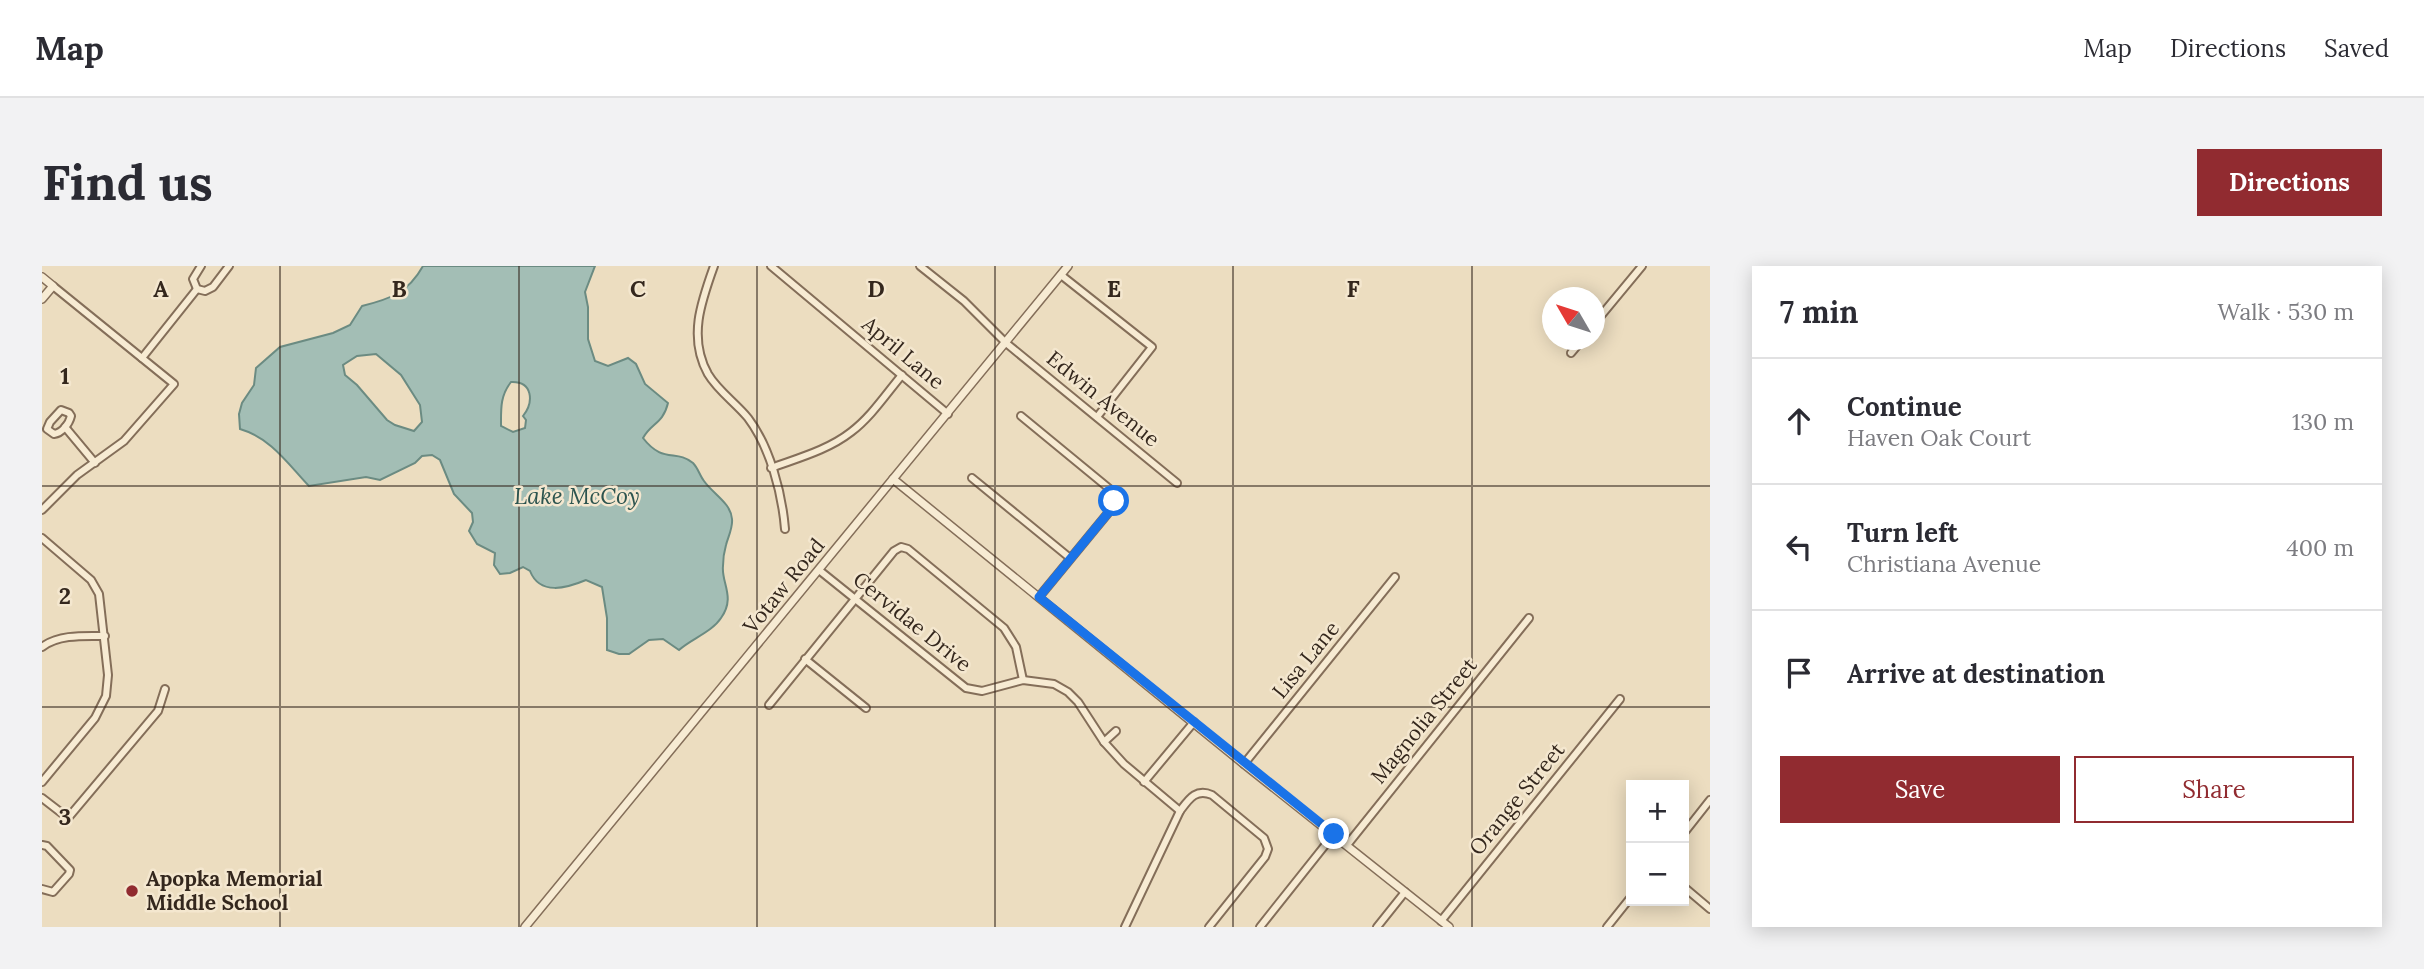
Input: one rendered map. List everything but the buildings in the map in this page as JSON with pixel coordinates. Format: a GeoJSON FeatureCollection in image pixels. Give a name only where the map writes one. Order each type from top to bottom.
{"type":"FeatureCollection","features":[{"type":"Feature","properties":{"kind":"street"},"geometry":{"type":"LineString","coordinates":[[197,289],[193,279],[201,266]]}},
{"type":"Feature","properties":{"kind":"street"},"geometry":{"type":"LineString","coordinates":[[197,289],[205,291],[213,287],[229,266]]}},
{"type":"Feature","properties":{"kind":"street"},"geometry":{"type":"LineString","coordinates":[[714,266],[696,319],[697,341],[709,375],[749,419],[771,468],[784,513],[785,529]]}},
{"type":"Feature","properties":{"kind":"street","name":"April Lane"},"geometry":{"type":"LineString","coordinates":[[771,266],[948,414]]}},
{"type":"Feature","properties":{"kind":"street","name":"Edwin Avenue"},"geometry":{"type":"LineString","coordinates":[[920,266],[964,301],[1006,343],[1177,483]]}},
{"type":"Feature","properties":{"kind":"street","name":"Votaw Road"},"geometry":{"type":"LineString","coordinates":[[525,927],[1069,266]]}},
{"type":"Feature","properties":{"kind":"street"},"geometry":{"type":"LineString","coordinates":[[1605,311],[1642,266]]}},
{"type":"Feature","properties":{"kind":"street"},"geometry":{"type":"LineString","coordinates":[[1061,275],[1152,347],[1097,417]]}},
{"type":"Feature","properties":{"kind":"street"},"geometry":{"type":"LineString","coordinates":[[42,278],[174,384],[124,441],[78,475],[42,510]]}},
{"type":"Feature","properties":{"kind":"street"},"geometry":{"type":"LineString","coordinates":[[42,299],[52,286]]}},
{"type":"Feature","properties":{"kind":"street"},"geometry":{"type":"LineString","coordinates":[[142,358],[197,289]]}},
{"type":"Feature","properties":{"kind":"street"},"geometry":{"type":"LineString","coordinates":[[771,468],[833,444],[851,433],[866,419],[902,374]]}},
{"type":"Feature","properties":{"kind":"street"},"geometry":{"type":"LineString","coordinates":[[1021,416],[1114,495],[1113,507],[1039,597]]}},
{"type":"Feature","properties":{"kind":"street"},"geometry":{"type":"LineString","coordinates":[[65,427],[95,463]]}},
{"type":"Feature","properties":{"kind":"street"},"geometry":{"type":"LineString","coordinates":[[972,478],[1070,558]]}},
{"type":"Feature","properties":{"kind":"street"},"geometry":{"type":"LineString","coordinates":[[893,479],[1448,927]]}},
{"type":"Feature","properties":{"kind":"street"},"geometry":{"type":"LineString","coordinates":[[42,538],[91,580],[99,594],[108,675],[106,696],[95,718],[42,782]]}},
{"type":"Feature","properties":{"kind":"street"},"geometry":{"type":"LineString","coordinates":[[769,705],[894,551],[901,547],[908,549],[1004,628],[1016,646],[1023,680]]}},
{"type":"Feature","properties":{"kind":"street","name":"Cervidae Drive"},"geometry":{"type":"LineString","coordinates":[[819,570],[966,688],[982,691],[1023,680],[1054,684],[1068,692],[1078,702],[1104,742],[1144,782],[1180,811]]}},
{"type":"Feature","properties":{"kind":"street","name":"Lisa Lane"},"geometry":{"type":"LineString","coordinates":[[1244,764],[1395,577]]}},
{"type":"Feature","properties":{"kind":"street","name":"Magnolia Street"},"geometry":{"type":"LineString","coordinates":[[1347,845],[1529,618]]}},
{"type":"Feature","properties":{"kind":"street"},"geometry":{"type":"LineString","coordinates":[[42,647],[59,639],[105,636]]}},
{"type":"Feature","properties":{"kind":"street"},"geometry":{"type":"LineString","coordinates":[[806,659],[866,708]]}},
{"type":"Feature","properties":{"kind":"street"},"geometry":{"type":"LineString","coordinates":[[42,798],[68,818],[158,711],[165,690]]}},
{"type":"Feature","properties":{"kind":"street","name":"Orange Street"},"geometry":{"type":"LineString","coordinates":[[1441,921],[1620,699]]}},
{"type":"Feature","properties":{"kind":"street"},"geometry":{"type":"LineString","coordinates":[[1144,782],[1194,722]]}},
{"type":"Feature","properties":{"kind":"street"},"geometry":{"type":"LineString","coordinates":[[1104,742],[1116,731]]}},
{"type":"Feature","properties":{"kind":"street"},"geometry":{"type":"LineString","coordinates":[[1125,927],[1180,811],[1190,797],[1198,792],[1212,795],[1264,838],[1268,849],[1265,857],[1209,927]]}},
{"type":"Feature","properties":{"kind":"street"},"geometry":{"type":"LineString","coordinates":[[1689,827],[1710,800]]}},
{"type":"Feature","properties":{"kind":"street"},"geometry":{"type":"LineString","coordinates":[[1260,927],[1334,834]]}},
{"type":"Feature","properties":{"kind":"street"},"geometry":{"type":"LineString","coordinates":[[42,845],[47,846],[70,870],[53,892],[42,889]]}},
{"type":"Feature","properties":{"kind":"street"},"geometry":{"type":"LineString","coordinates":[[1689,891],[1710,909]]}},
{"type":"Feature","properties":{"kind":"street"},"geometry":{"type":"LineString","coordinates":[[1377,927],[1405,892]]}},
{"type":"Feature","properties":{"kind":"street"},"geometry":{"type":"LineString","coordinates":[[1607,927],[1626,903]]}},
{"type":"Feature","properties":{"kind":"water","name":"Lake McCoy"},"geometry":{"type":"Polygon","coordinates":[[[423,266],[595,266],[585,292],[588,339],[595,361],[608,366],[628,358],[636,364],[645,384],[668,403],[663,415],[643,438],[663,454],[681,457],[693,463],[704,481],[731,513],[732,526],[723,563],[727,603],[721,618],[712,627],[679,650],[663,639],[649,640],[629,654],[607,650],[607,618],[602,587],[586,580],[563,587],[547,587],[534,579],[530,571],[523,567],[500,574],[494,565],[495,553],[477,544],[469,531],[473,522],[472,513],[454,494],[440,460],[432,455],[422,456],[415,463],[380,480],[366,477],[309,486],[270,445],[240,429],[239,414],[242,403],[254,385],[256,368],[280,347],[333,333],[350,325],[362,306],[397,294],[423,266]],[[376,354],[357,356],[343,365],[345,375],[387,420],[414,431],[422,422],[420,405],[401,375],[376,354]],[[511,382],[503,398],[501,426],[513,432],[525,428],[526,420],[523,416],[530,399],[524,385],[511,382]]]}},
{"type":"Feature","properties":{"kind":"place","name":"Apopka Memorial Middle School"},"geometry":{"type":"Point","coordinates":[132,891]}},
{"type":"Feature","properties":{"kind":"route"},"geometry":{"type":"LineString","coordinates":[[1114,501],[1113,507],[1039,597],[1334,834]]}}]}
